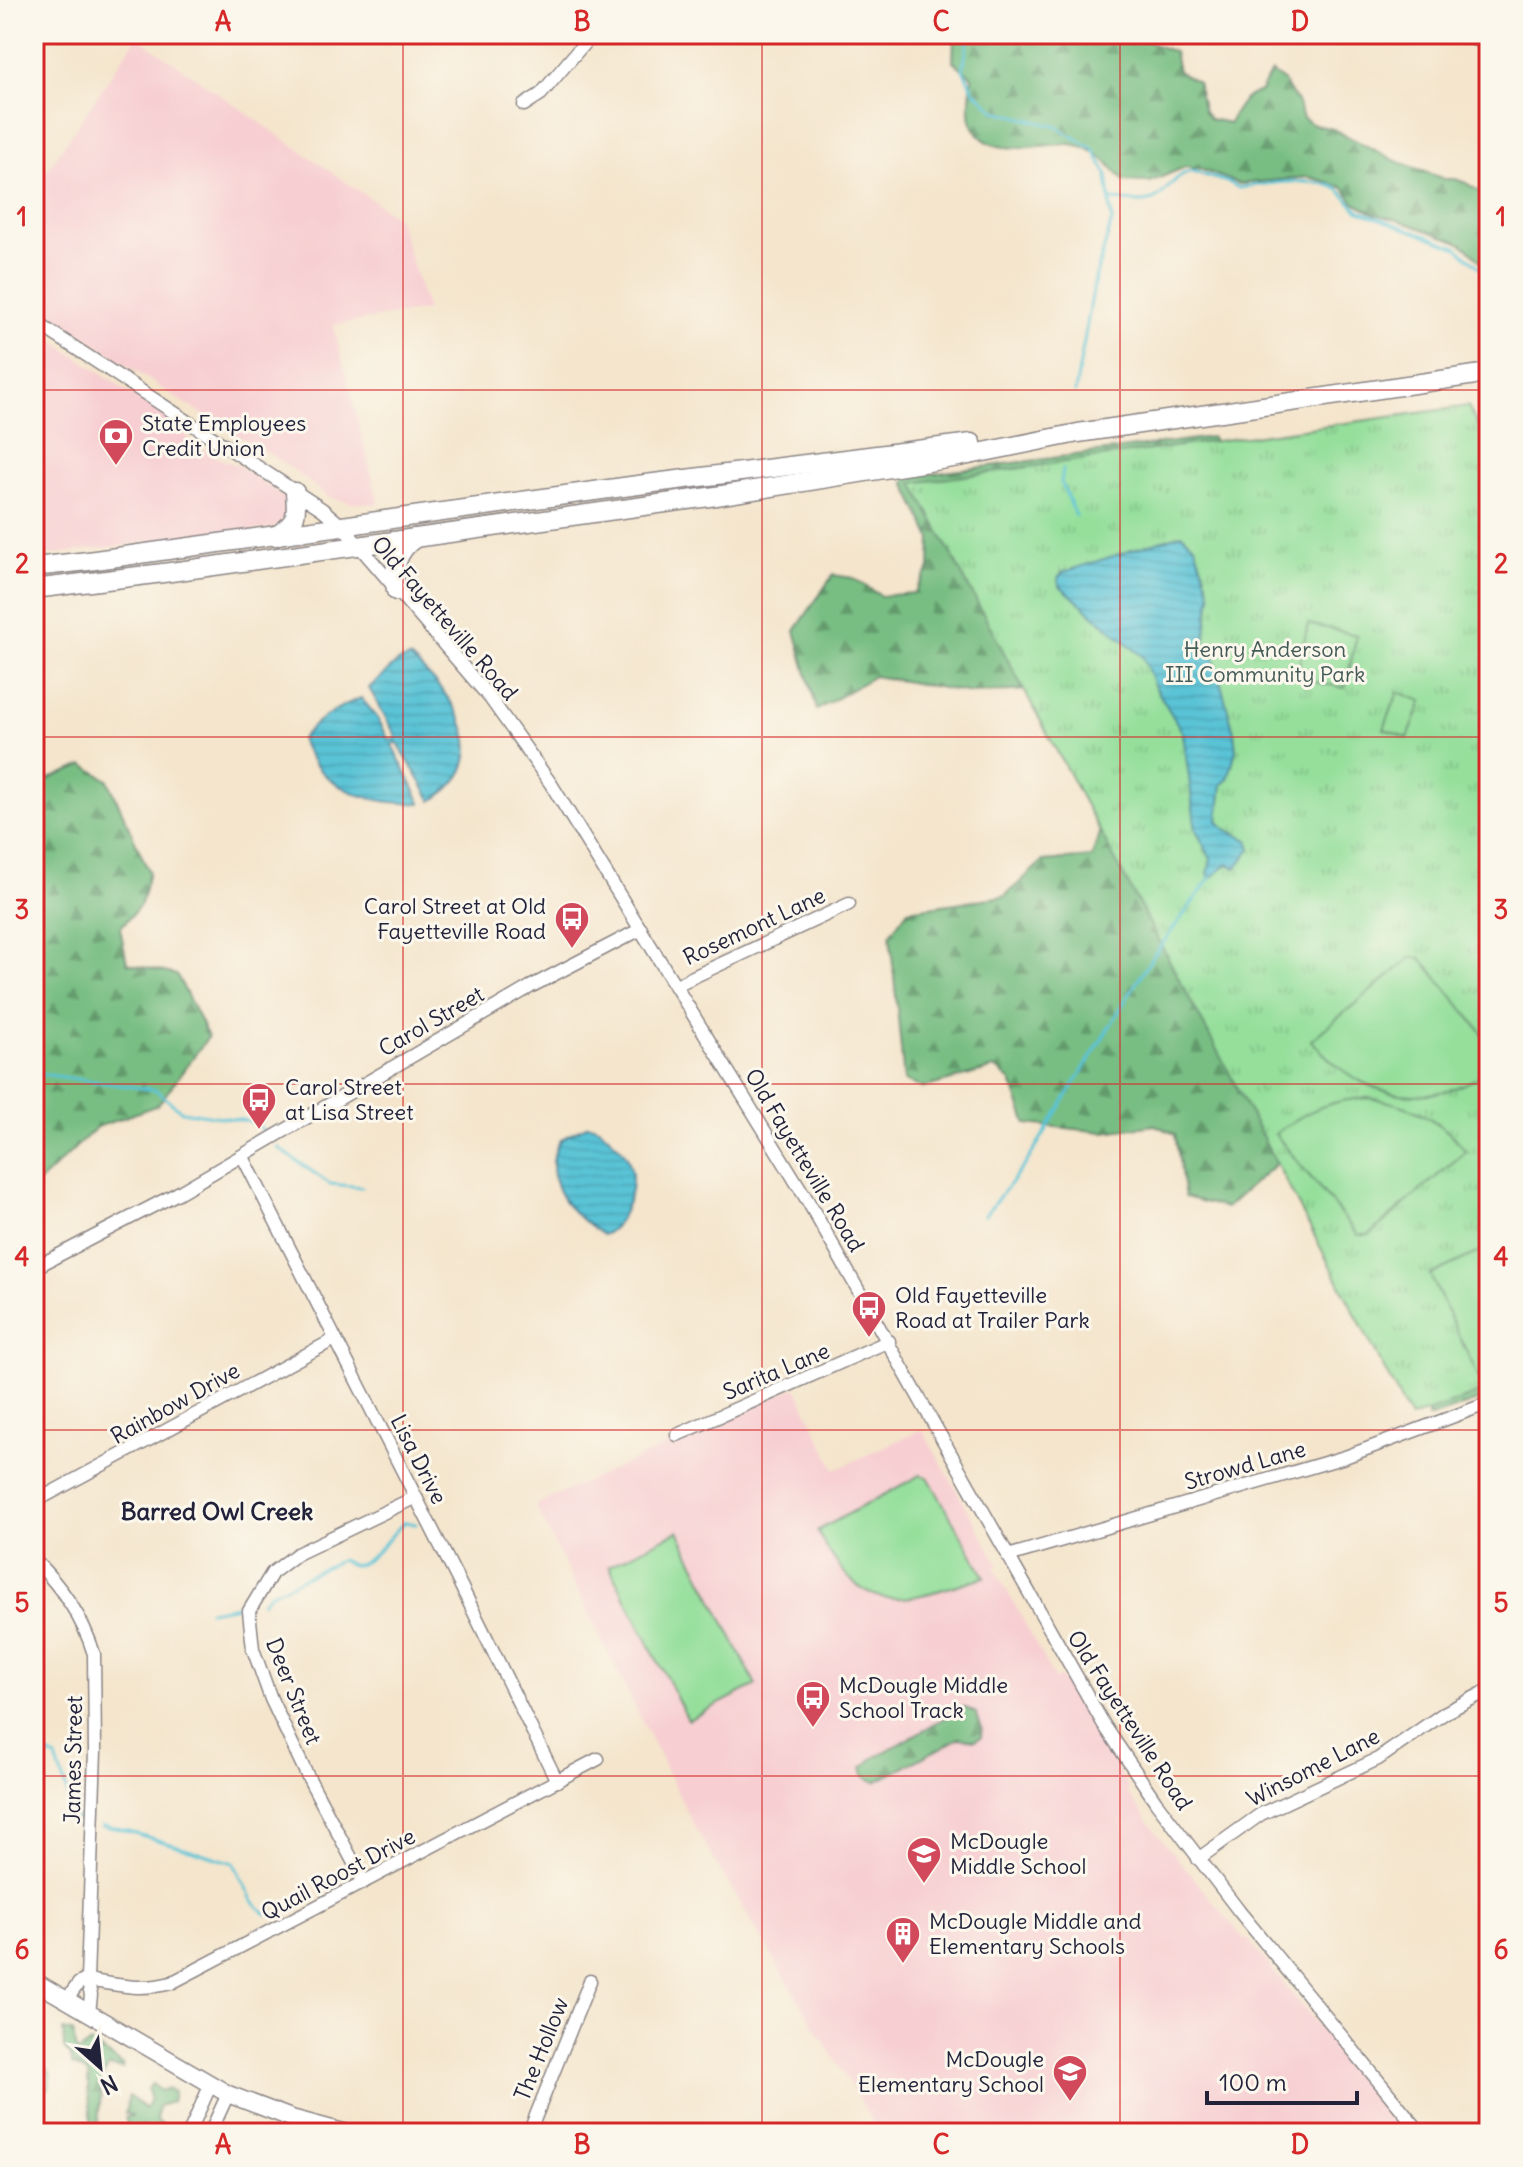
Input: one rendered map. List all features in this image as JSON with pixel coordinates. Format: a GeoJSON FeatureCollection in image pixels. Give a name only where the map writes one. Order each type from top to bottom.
{"type":"FeatureCollection","features":[{"type":"Feature","properties":{"kind":"highway"},"geometry":{"type":"LineString","coordinates":[[34,589],[716,496],[959,457],[1078,433],[1489,373]]}},
{"type":"Feature","properties":{"kind":"highway"},"geometry":{"type":"LineString","coordinates":[[34,567],[1023,436],[1078,433]]}},
{"type":"Feature","properties":{"kind":"highway"},"geometry":{"type":"LineString","coordinates":[[276,536],[291,525],[297,515],[295,492]]}},
{"type":"Feature","properties":{"kind":"highway"},"geometry":{"type":"LineString","coordinates":[[396,591],[394,571],[397,557],[416,537]]}},
{"type":"Feature","properties":{"kind":"main road"},"geometry":{"type":"LineString","coordinates":[[34,1981],[210,2086],[291,2118],[347,2133]]}},
{"type":"Feature","properties":{"kind":"street"},"geometry":{"type":"LineString","coordinates":[[524,105],[541,94],[592,34]]}},
{"type":"Feature","properties":{"kind":"street"},"geometry":{"type":"LineString","coordinates":[[1453,34],[1489,43]]}},
{"type":"Feature","properties":{"kind":"street","name":"Old Fayetteville Road"},"geometry":{"type":"LineString","coordinates":[[34,321],[342,526],[503,715],[551,784],[809,1203],[1104,1725],[1198,1859],[1421,2133]]}},
{"type":"Feature","properties":{"kind":"street","name":"Rosemont Lane"},"geometry":{"type":"LineString","coordinates":[[676,985],[849,904]]}},
{"type":"Feature","properties":{"kind":"street","name":"Carol Street"},"geometry":{"type":"LineString","coordinates":[[34,1268],[243,1157],[530,987],[641,929]]}},
{"type":"Feature","properties":{"kind":"street","name":"Lisa Drive"},"geometry":{"type":"LineString","coordinates":[[243,1157],[557,1781]]}},
{"type":"Feature","properties":{"kind":"street","name":"Rainbow Drive"},"geometry":{"type":"LineString","coordinates":[[34,1502],[335,1339]]}},
{"type":"Feature","properties":{"kind":"street","name":"Sarita Lane"},"geometry":{"type":"LineString","coordinates":[[677,1435],[889,1341]]}},
{"type":"Feature","properties":{"kind":"street","name":"Strowd Lane"},"geometry":{"type":"LineString","coordinates":[[1008,1556],[1345,1457],[1489,1403]]}},
{"type":"Feature","properties":{"kind":"street","name":"Deer Street"},"geometry":{"type":"LineString","coordinates":[[364,1882],[271,1699],[253,1649],[249,1611],[272,1573],[297,1554],[416,1497]]}},
{"type":"Feature","properties":{"kind":"street","name":"James Street"},"geometry":{"type":"LineString","coordinates":[[34,1560],[70,1603],[94,1654],[95,1751],[87,1980],[91,1995],[89,2013]]}},
{"type":"Feature","properties":{"kind":"street","name":"Winsome Lane"},"geometry":{"type":"LineString","coordinates":[[1198,1859],[1261,1814],[1378,1759],[1446,1712],[1489,1690]]}},
{"type":"Feature","properties":{"kind":"street","name":"Quail Roost Drive"},"geometry":{"type":"LineString","coordinates":[[87,1980],[129,1988],[171,1983],[598,1759]]}},
{"type":"Feature","properties":{"kind":"street"},"geometry":{"type":"LineString","coordinates":[[67,1999],[79,1983],[87,1980]]}},
{"type":"Feature","properties":{"kind":"street","name":"The Hollow"},"geometry":{"type":"LineString","coordinates":[[529,2133],[590,1981]]}},
{"type":"Feature","properties":{"kind":"street"},"geometry":{"type":"LineString","coordinates":[[189,2133],[210,2086]]}},
{"type":"Feature","properties":{"kind":"street"},"geometry":{"type":"LineString","coordinates":[[210,2133],[228,2094]]}},
{"type":"Feature","properties":{"kind":"shaded area"},"geometry":{"type":"Polygon","coordinates":[[[137,37],[398,218],[427,310],[333,325],[379,504],[330,498],[281,461],[179,400],[34,302],[34,190],[137,37]]]}},
{"type":"Feature","properties":{"kind":"shaded area"},"geometry":{"type":"Polygon","coordinates":[[[34,328],[169,419],[211,455],[237,465],[284,497],[290,503],[291,514],[274,528],[34,557],[34,328]]]}},
{"type":"Feature","properties":{"kind":"shaded area"},"geometry":{"type":"Polygon","coordinates":[[[796,1387],[835,1470],[922,1429],[999,1565],[995,1568],[1055,1680],[1062,1677],[1129,1788],[1126,1791],[1156,1832],[1244,1939],[1247,1938],[1391,2116],[1389,2118],[1397,2128],[1386,2133],[879,2133],[695,1828],[535,1505],[796,1387]]]}},
{"type":"Feature","properties":{"kind":"green space"},"geometry":{"type":"Polygon","coordinates":[[[958,34],[1151,34],[1148,42],[1174,52],[1178,71],[1197,82],[1204,112],[1210,119],[1229,123],[1245,99],[1261,91],[1271,72],[1283,81],[1303,118],[1312,124],[1333,129],[1394,160],[1444,179],[1466,183],[1489,198],[1489,270],[1468,248],[1456,241],[1375,214],[1354,203],[1344,188],[1328,182],[1308,177],[1240,184],[1200,169],[1185,167],[1150,182],[1124,181],[1100,157],[1078,145],[1017,148],[992,144],[981,137],[971,121],[972,77],[953,61],[954,40],[958,34]]]}},
{"type":"Feature","properties":{"kind":"green space","name":"Henry Anderson III Community Park"},"geometry":{"type":"Polygon","coordinates":[[[1468,406],[1489,448],[1489,1390],[1410,1418],[913,483],[1468,406]]]}},
{"type":"Feature","properties":{"kind":"green space"},"geometry":{"type":"Polygon","coordinates":[[[1211,437],[1219,447],[1281,1159],[1226,1208],[1185,1197],[1175,1134],[1155,1125],[1104,1132],[1027,1124],[1011,1081],[995,1068],[923,1088],[904,1081],[890,934],[908,910],[1005,896],[1043,861],[1092,857],[1105,812],[1069,688],[972,693],[874,676],[817,710],[795,631],[833,575],[853,578],[881,596],[914,593],[930,568],[931,538],[905,483],[908,477],[1211,437]]]}},
{"type":"Feature","properties":{"kind":"green space"},"geometry":{"type":"Polygon","coordinates":[[[1308,624],[1357,635],[1345,688],[1296,678],[1308,624]]]}},
{"type":"Feature","properties":{"kind":"green space"},"geometry":{"type":"Polygon","coordinates":[[[1398,692],[1422,701],[1408,738],[1384,729],[1398,692]]]}},
{"type":"Feature","properties":{"kind":"green space"},"geometry":{"type":"Polygon","coordinates":[[[84,765],[108,780],[149,872],[141,904],[120,928],[127,963],[177,975],[208,1037],[158,1105],[97,1127],[34,1187],[34,785],[84,765]]]}},
{"type":"Feature","properties":{"kind":"green space"},"geometry":{"type":"Polygon","coordinates":[[[1412,957],[1421,958],[1489,1041],[1489,1071],[1440,1092],[1416,1095],[1394,1093],[1350,1075],[1311,1040],[1412,957]]]}},
{"type":"Feature","properties":{"kind":"green space"},"geometry":{"type":"Polygon","coordinates":[[[1368,1098],[1397,1104],[1422,1114],[1456,1139],[1466,1151],[1369,1235],[1358,1235],[1275,1134],[1318,1108],[1368,1098]]]}},
{"type":"Feature","properties":{"kind":"green space"},"geometry":{"type":"Polygon","coordinates":[[[1489,1247],[1489,1373],[1479,1378],[1430,1275],[1489,1247]]]}},
{"type":"Feature","properties":{"kind":"green space"},"geometry":{"type":"Polygon","coordinates":[[[1489,1382],[1489,1397],[1428,1418],[1429,1403],[1489,1382]]]}},
{"type":"Feature","properties":{"kind":"green space"},"geometry":{"type":"Polygon","coordinates":[[[920,1475],[928,1477],[985,1577],[907,1598],[888,1598],[870,1593],[853,1581],[835,1561],[817,1531],[920,1475]]]}},
{"type":"Feature","properties":{"kind":"green space"},"geometry":{"type":"Polygon","coordinates":[[[678,1531],[756,1685],[688,1720],[609,1566],[678,1531]]]}},
{"type":"Feature","properties":{"kind":"green space"},"geometry":{"type":"Polygon","coordinates":[[[964,1707],[976,1713],[982,1728],[981,1737],[975,1740],[959,1738],[876,1782],[865,1777],[862,1768],[872,1759],[964,1707]]]}},
{"type":"Feature","properties":{"kind":"green space"},"geometry":{"type":"Polygon","coordinates":[[[63,2030],[72,2032],[78,2053],[90,2043],[123,2065],[123,2069],[109,2066],[103,2075],[97,2133],[88,2133],[91,2120],[89,2076],[72,2065],[70,2055],[64,2048],[63,2030]]]}},
{"type":"Feature","properties":{"kind":"green space"},"geometry":{"type":"Polygon","coordinates":[[[34,2067],[47,2069],[51,2074],[49,2089],[34,2090],[34,2067]]]}},
{"type":"Feature","properties":{"kind":"green space"},"geometry":{"type":"Polygon","coordinates":[[[152,2084],[161,2091],[168,2089],[174,2092],[172,2102],[158,2106],[156,2121],[165,2127],[162,2133],[124,2133],[127,2124],[125,2117],[133,2116],[125,2113],[129,2096],[145,2109],[150,2099],[148,2089],[152,2084]]]}},
{"type":"Feature","properties":{"kind":"water"},"geometry":{"type":"Polygon","coordinates":[[[1182,534],[1195,546],[1211,594],[1204,647],[1212,651],[1234,732],[1236,750],[1228,779],[1222,784],[1218,821],[1225,829],[1248,840],[1251,848],[1236,868],[1228,864],[1210,879],[1211,859],[1196,830],[1183,733],[1154,685],[1143,657],[1059,585],[1058,578],[1063,572],[1182,534]]]}},
{"type":"Feature","properties":{"kind":"water"},"geometry":{"type":"Polygon","coordinates":[[[410,658],[455,709],[468,747],[464,766],[453,784],[432,801],[397,742],[392,745],[421,803],[383,801],[349,791],[321,771],[301,739],[328,714],[361,698],[377,717],[389,740],[395,739],[369,688],[398,662],[410,658]]]}},
{"type":"Feature","properties":{"kind":"water"},"geometry":{"type":"Polygon","coordinates":[[[588,1125],[600,1129],[618,1145],[628,1158],[631,1171],[630,1193],[623,1214],[603,1235],[584,1222],[562,1198],[554,1178],[553,1159],[558,1144],[566,1136],[588,1125]]]}},
{"type":"Feature","properties":{"kind":"waterway"},"geometry":{"type":"LineString","coordinates":[[969,34],[963,70],[974,91],[996,111],[1058,127],[1093,149],[1107,174],[1112,221],[1095,279],[1075,392]]}},
{"type":"Feature","properties":{"kind":"waterway"},"geometry":{"type":"LineString","coordinates":[[1110,200],[1150,201],[1160,196],[1179,177],[1192,171],[1239,188],[1290,182],[1330,185],[1362,212],[1458,248],[1489,276]]}},
{"type":"Feature","properties":{"kind":"waterway"},"geometry":{"type":"LineString","coordinates":[[1063,469],[1061,482],[1076,516]]}},
{"type":"Feature","properties":{"kind":"waterway"},"geometry":{"type":"LineString","coordinates":[[984,1216],[1025,1165],[1149,962],[1211,877]]}},
{"type":"Feature","properties":{"kind":"waterway"},"geometry":{"type":"LineString","coordinates":[[34,1073],[156,1090],[181,1111],[254,1122],[266,1133]]}},
{"type":"Feature","properties":{"kind":"waterway"},"geometry":{"type":"LineString","coordinates":[[277,1147],[330,1184],[362,1187]]}},
{"type":"Feature","properties":{"kind":"waterway"},"geometry":{"type":"LineString","coordinates":[[262,1602],[269,1594],[341,1560],[352,1565],[360,1564],[405,1522],[416,1524]]}},
{"type":"Feature","properties":{"kind":"waterway"},"geometry":{"type":"LineString","coordinates":[[209,1611],[243,1605]]}},
{"type":"Feature","properties":{"kind":"waterway"},"geometry":{"type":"LineString","coordinates":[[34,1747],[56,1758],[75,1817],[81,1823]]}},
{"type":"Feature","properties":{"kind":"waterway"},"geometry":{"type":"LineString","coordinates":[[102,1826],[234,1863],[252,1900],[266,1914]]}},
{"type":"Feature","properties":{"kind":"place","name":"State Employees Credit Union"},"geometry":{"type":"Point","coordinates":[116,467]}},
{"type":"Feature","properties":{"kind":"place","name":"Carol Street at Old Fayetteville Road"},"geometry":{"type":"Point","coordinates":[572,950]}},
{"type":"Feature","properties":{"kind":"place","name":"Carol Street at Lisa Street"},"geometry":{"type":"Point","coordinates":[259,1131]}},
{"type":"Feature","properties":{"kind":"place","name":"Old Fayetteville Road at Trailer Park"},"geometry":{"type":"Point","coordinates":[869,1339]}},
{"type":"Feature","properties":{"kind":"place","name":"McDougle Middle School Track"},"geometry":{"type":"Point","coordinates":[813,1729]}},
{"type":"Feature","properties":{"kind":"place","name":"McDougle Middle School"},"geometry":{"type":"Point","coordinates":[924,1885]}},
{"type":"Feature","properties":{"kind":"place","name":"McDougle Middle and Elementary Schools"},"geometry":{"type":"Point","coordinates":[903,1965]}},
{"type":"Feature","properties":{"kind":"place","name":"McDougle Elementary School"},"geometry":{"type":"Point","coordinates":[1070,2103]}},
{"type":"Feature","properties":{"kind":"district","name":"Barred Owl Creek"},"geometry":{"type":"Point","coordinates":[217,1512]}}]}
